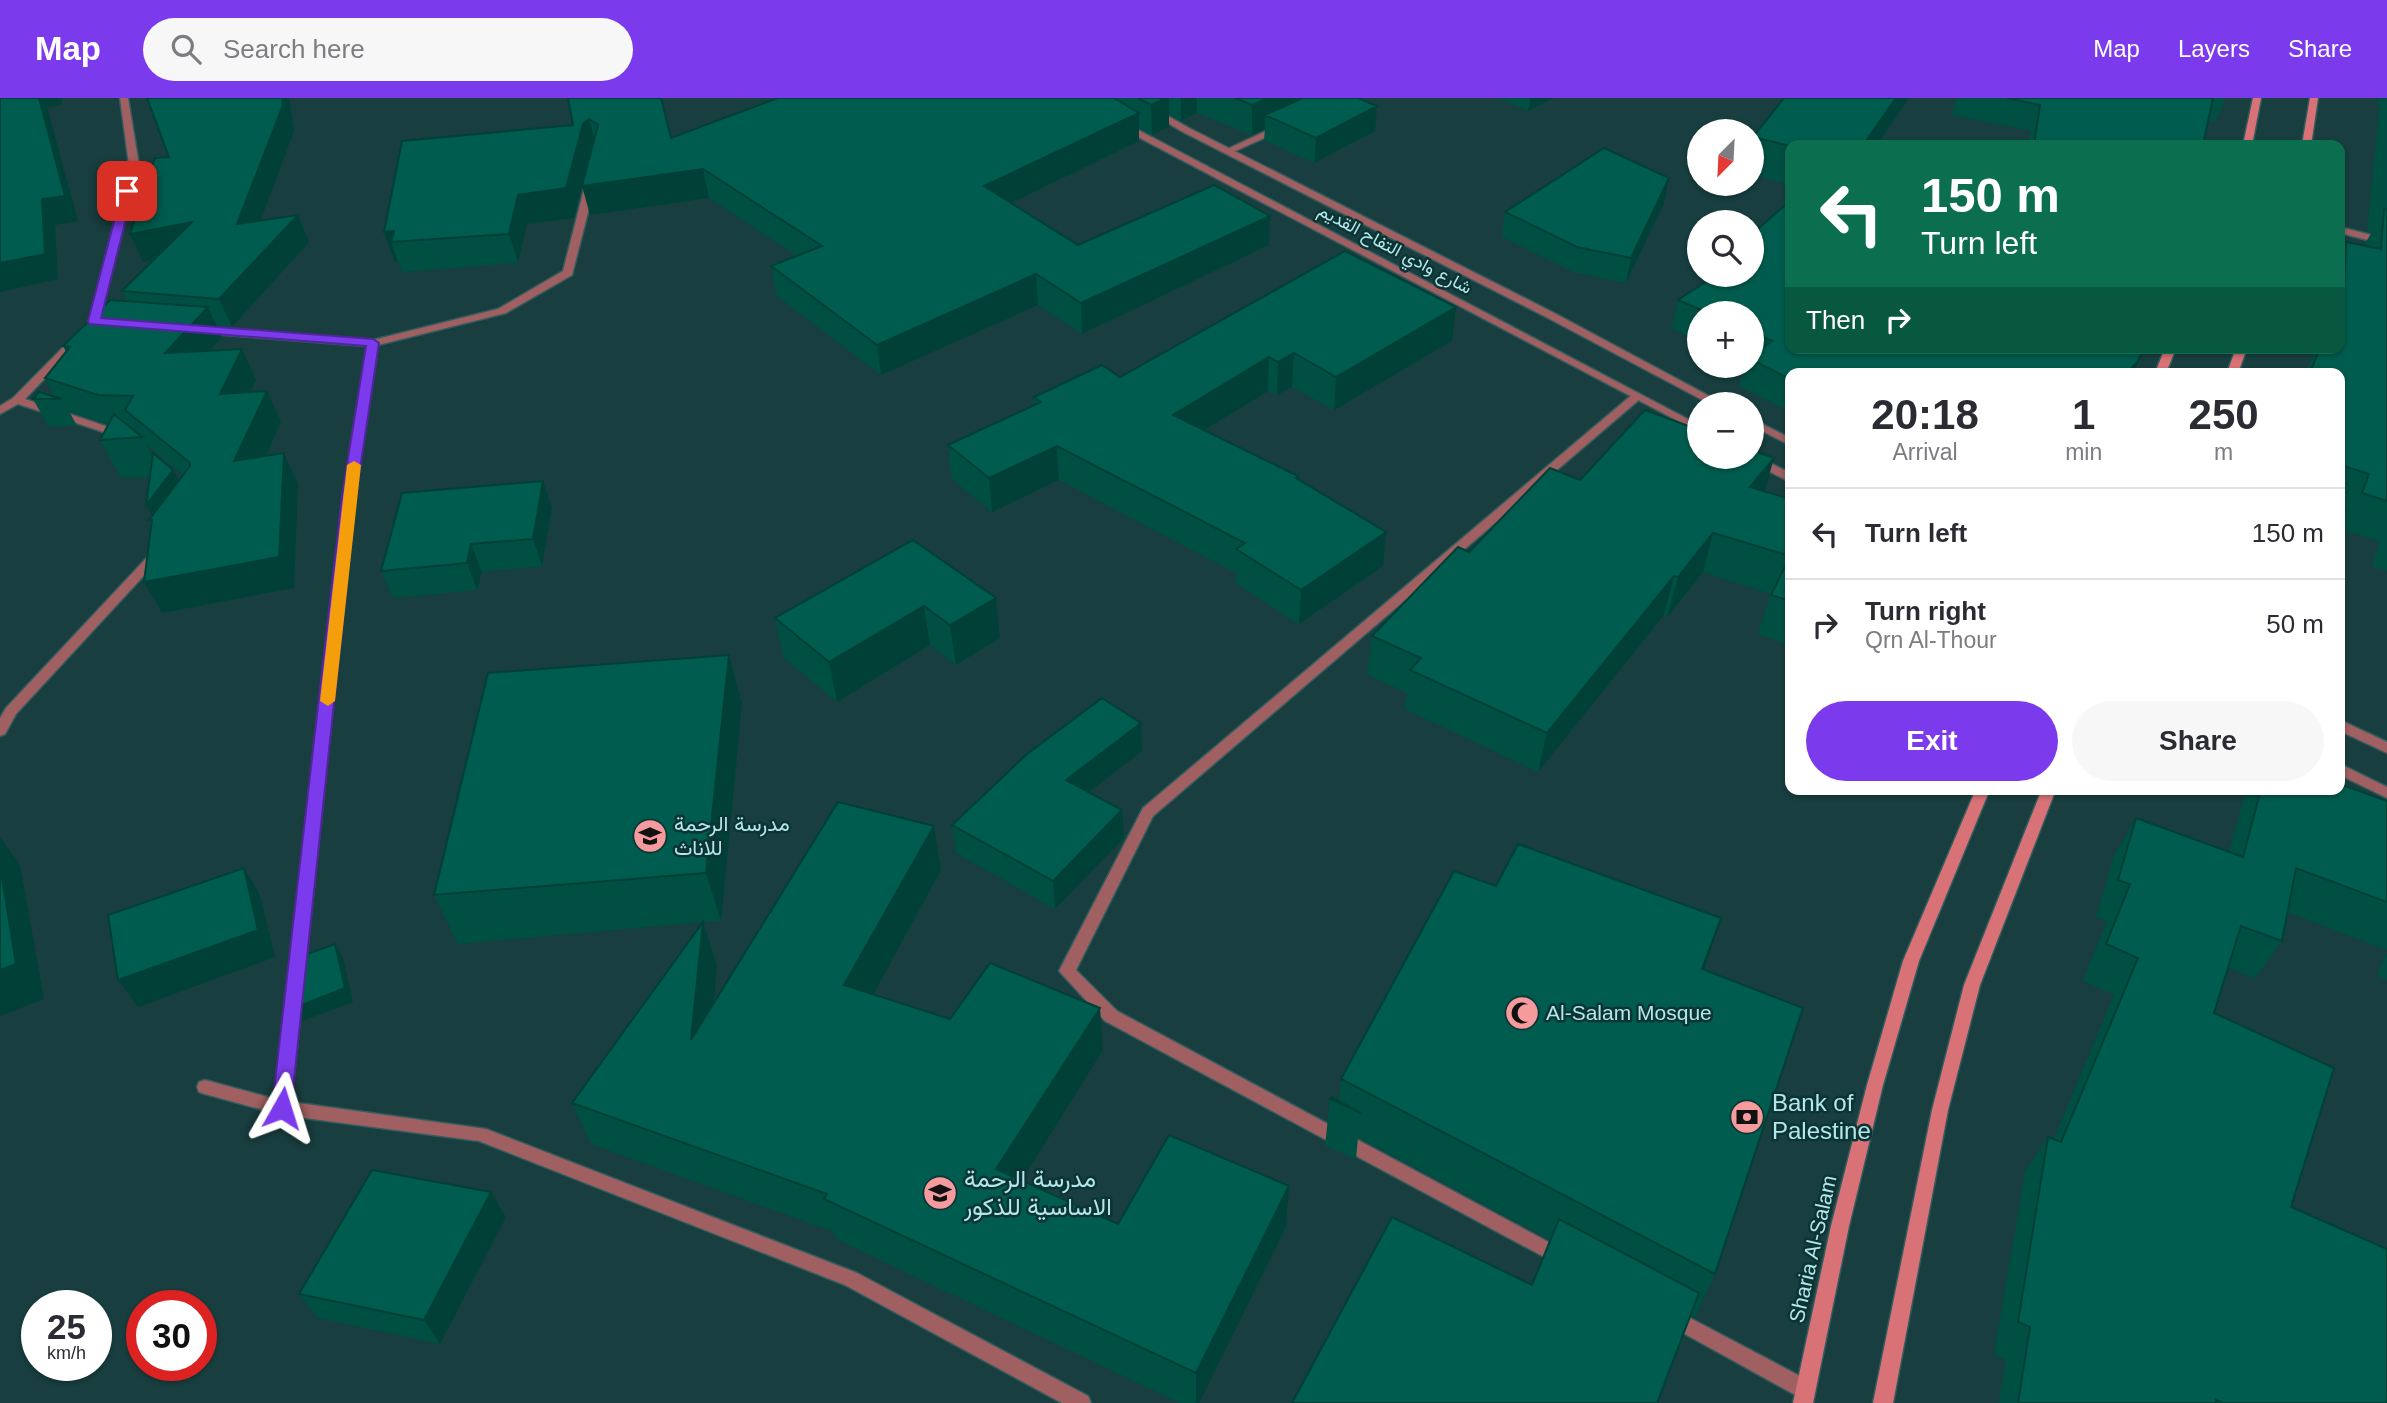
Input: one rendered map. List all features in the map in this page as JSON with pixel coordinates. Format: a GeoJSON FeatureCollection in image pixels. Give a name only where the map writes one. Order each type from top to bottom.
{"type":"FeatureCollection","features":[{"type":"Feature","properties":{"kind":"main road"},"geometry":{"type":"LineString","coordinates":[[2248,140],[2257,98]]}},
{"type":"Feature","properties":{"kind":"main road"},"geometry":{"type":"LineString","coordinates":[[2307,140],[2314,98]]}},
{"type":"Feature","properties":{"kind":"main road","name":"Sharia Al-Salam"},"geometry":{"type":"LineString","coordinates":[[1805,1396],[1843,1214],[1907,973],[1981,795]]}},
{"type":"Feature","properties":{"kind":"main road"},"geometry":{"type":"LineString","coordinates":[[1883,1403],[1940,1110],[1972,985],[2047,795]]}},
{"type":"Feature","properties":{"kind":"street"},"geometry":{"type":"LineString","coordinates":[[0,411],[17,400],[94,321],[134,165],[124,98]]}},
{"type":"Feature","properties":{"kind":"street","name":"شارع وادي التفاح القديم"},"geometry":{"type":"LineString","coordinates":[[1129,98],[1695,392]]}},
{"type":"Feature","properties":{"kind":"street","name":"شارع وادي التفاح القديم"},"geometry":{"type":"LineString","coordinates":[[1110,118],[1166,150],[1687,423]]}},
{"type":"Feature","properties":{"kind":"street"},"geometry":{"type":"LineString","coordinates":[[1228,151],[1286,125]]}},
{"type":"Feature","properties":{"kind":"street"},"geometry":{"type":"LineString","coordinates":[[191,329],[373,343],[502,311],[568,273],[591,179]]}},
{"type":"Feature","properties":{"kind":"street"},"geometry":{"type":"LineString","coordinates":[[2345,231],[2387,242]]}},
{"type":"Feature","properties":{"kind":"street"},"geometry":{"type":"LineString","coordinates":[[94,321],[108,323]]}},
{"type":"Feature","properties":{"kind":"street"},"geometry":{"type":"LineString","coordinates":[[282,1108],[349,496],[373,343]]}},
{"type":"Feature","properties":{"kind":"street"},"geometry":{"type":"LineString","coordinates":[[1574,1265],[1111,1016],[1067,971],[1149,812],[1637,396]]}},
{"type":"Feature","properties":{"kind":"street"},"geometry":{"type":"LineString","coordinates":[[17,400],[125,436],[135,444]]}},
{"type":"Feature","properties":{"kind":"street"},"geometry":{"type":"LineString","coordinates":[[1764,429],[1785,440]]}},
{"type":"Feature","properties":{"kind":"street"},"geometry":{"type":"LineString","coordinates":[[1764,464],[1785,475]]}},
{"type":"Feature","properties":{"kind":"street"},"geometry":{"type":"LineString","coordinates":[[0,731],[10,711],[170,539]]}},
{"type":"Feature","properties":{"kind":"street"},"geometry":{"type":"LineString","coordinates":[[2345,727],[2387,748]]}},
{"type":"Feature","properties":{"kind":"street"},"geometry":{"type":"LineString","coordinates":[[2345,772],[2387,793]]}},
{"type":"Feature","properties":{"kind":"street"},"geometry":{"type":"LineString","coordinates":[[205,1087],[282,1108],[480,1134],[851,1279],[1081,1403]]}},
{"type":"Feature","properties":{"kind":"street"},"geometry":{"type":"LineString","coordinates":[[1660,1311],[1805,1396]]}},
{"type":"Feature","properties":{"kind":"building"},"geometry":{"type":"Polygon","coordinates":[[[0,98],[39,98],[65,196],[42,199],[45,254],[0,263],[0,98]]]}},
{"type":"Feature","properties":{"kind":"building"},"geometry":{"type":"Polygon","coordinates":[[[147,98],[282,98],[283,105],[237,224],[298,215],[219,299],[122,291],[192,222],[130,234],[155,158],[169,157],[147,98]]]}},
{"type":"Feature","properties":{"kind":"building"},"geometry":{"type":"Polygon","coordinates":[[[568,98],[661,98],[671,138],[778,98],[1114,98],[1139,113],[984,186],[1078,245],[1214,185],[1270,216],[1081,303],[1036,274],[877,345],[771,266],[822,246],[703,169],[582,186],[598,125],[589,119],[583,124],[566,188],[518,195],[509,234],[391,242],[394,231],[384,232],[402,141],[573,125],[568,98]]]}},
{"type":"Feature","properties":{"kind":"building"},"geometry":{"type":"Polygon","coordinates":[[[1138,98],[1166,98],[1151,105],[1138,98]]]}},
{"type":"Feature","properties":{"kind":"building"},"geometry":{"type":"Polygon","coordinates":[[[1235,98],[1268,98],[1252,105],[1235,98]]]}},
{"type":"Feature","properties":{"kind":"building"},"geometry":{"type":"Polygon","coordinates":[[[1303,98],[1358,98],[1377,106],[1316,138],[1265,115],[1303,98]]]}},
{"type":"Feature","properties":{"kind":"building"},"geometry":{"type":"Polygon","coordinates":[[[1784,98],[1896,98],[1867,140],[1785,140],[1785,145],[1764,140],[1764,123],[1784,98]]]}},
{"type":"Feature","properties":{"kind":"building"},"geometry":{"type":"Polygon","coordinates":[[[2007,98],[2213,98],[2204,140],[2035,140],[2040,105],[2007,98]]]}},
{"type":"Feature","properties":{"kind":"building"},"geometry":{"type":"Polygon","coordinates":[[[1604,148],[1669,178],[1631,258],[1577,247],[1505,212],[1604,148]]]}},
{"type":"Feature","properties":{"kind":"building"},"geometry":{"type":"Polygon","coordinates":[[[1785,205],[1785,354],[2141,354],[2132,368],[1785,368],[1785,376],[1764,366],[1764,347],[1772,341],[1764,337],[1764,301],[1687,301],[1687,304],[1678,300],[1698,287],[1764,287],[1764,224],[1785,205]]]}},
{"type":"Feature","properties":{"kind":"building"},"geometry":{"type":"Polygon","coordinates":[[[2384,209],[2387,209],[2387,501],[2362,493],[2369,474],[2345,467],[2345,368],[2312,368],[2318,354],[2345,354],[2346,242],[2381,249],[2384,209]]]}},
{"type":"Feature","properties":{"kind":"building"},"geometry":{"type":"Polygon","coordinates":[[[1345,251],[1456,307],[1336,377],[1294,353],[1278,362],[1269,357],[1173,415],[1298,476],[1296,478],[1386,532],[1301,590],[1236,549],[1245,543],[1057,446],[989,478],[948,445],[1041,402],[1034,397],[1102,365],[1120,377],[1345,251]]]}},
{"type":"Feature","properties":{"kind":"building"},"geometry":{"type":"Polygon","coordinates":[[[110,300],[208,307],[165,353],[242,349],[220,394],[267,391],[234,461],[284,453],[279,557],[144,582],[152,520],[149,520],[190,463],[125,410],[133,396],[98,395],[45,378],[70,347],[63,346],[110,300]]]}},
{"type":"Feature","properties":{"kind":"building"},"geometry":{"type":"Polygon","coordinates":[[[39,392],[62,399],[33,399],[39,392]]]}},
{"type":"Feature","properties":{"kind":"building"},"geometry":{"type":"Polygon","coordinates":[[[1645,410],[1687,426],[1687,469],[1764,469],[1764,454],[1774,458],[1750,487],[1785,498],[1785,555],[1713,533],[1678,577],[1674,576],[1547,733],[1410,670],[1421,658],[1372,636],[1458,547],[1469,552],[1550,468],[1580,480],[1645,410]]]}},
{"type":"Feature","properties":{"kind":"building"},"geometry":{"type":"Polygon","coordinates":[[[114,414],[142,437],[100,440],[114,414]]]}},
{"type":"Feature","properties":{"kind":"building"},"geometry":{"type":"Polygon","coordinates":[[[153,453],[173,470],[146,505],[153,453]]]}},
{"type":"Feature","properties":{"kind":"building"},"geometry":{"type":"Polygon","coordinates":[[[543,481],[533,539],[471,544],[467,563],[381,571],[402,493],[543,481]]]}},
{"type":"Feature","properties":{"kind":"building"},"geometry":{"type":"Polygon","coordinates":[[[913,540],[996,598],[950,625],[924,606],[829,662],[775,618],[913,540]]]}},
{"type":"Feature","properties":{"kind":"building"},"geometry":{"type":"Polygon","coordinates":[[[1785,566],[1785,599],[1771,595],[1785,566]]]}},
{"type":"Feature","properties":{"kind":"building"},"geometry":{"type":"Polygon","coordinates":[[[729,655],[706,873],[434,895],[488,673],[729,655]]]}},
{"type":"Feature","properties":{"kind":"building"},"geometry":{"type":"Polygon","coordinates":[[[1102,698],[1141,723],[1066,780],[1122,810],[1053,881],[952,825],[1027,754],[1102,698]]]}},
{"type":"Feature","properties":{"kind":"building"},"geometry":{"type":"Polygon","coordinates":[[[2345,786],[2387,801],[2387,902],[2296,868],[2282,941],[2241,926],[2214,1013],[2334,1068],[2291,1207],[2387,1249],[2387,1403],[2223,1403],[2216,1400],[2216,1403],[2018,1403],[2030,1327],[2018,1322],[2048,1137],[2061,1142],[2138,958],[2106,944],[2130,884],[2118,880],[2136,818],[2243,857],[2259,795],[2345,795],[2345,786]]]}},
{"type":"Feature","properties":{"kind":"building"},"geometry":{"type":"Polygon","coordinates":[[[838,802],[934,826],[844,985],[950,1019],[990,963],[1100,1008],[996,1169],[1118,1224],[1169,1135],[1289,1186],[1196,1373],[824,1199],[827,1194],[572,1103],[703,922],[691,1040],[838,802]]]}},
{"type":"Feature","properties":{"kind":"building"},"geometry":{"type":"Polygon","coordinates":[[[1518,844],[1721,918],[1702,969],[1803,1008],[1715,1274],[1341,1079],[1454,871],[1496,886],[1518,844]]]}},
{"type":"Feature","properties":{"kind":"building"},"geometry":{"type":"Polygon","coordinates":[[[0,865],[16,964],[0,970],[0,865]]]}},
{"type":"Feature","properties":{"kind":"building"},"geometry":{"type":"Polygon","coordinates":[[[244,868],[258,930],[118,980],[108,915],[244,868]]]}},
{"type":"Feature","properties":{"kind":"building"},"geometry":{"type":"Polygon","coordinates":[[[335,944],[345,988],[294,1008],[299,957],[335,944]]]}},
{"type":"Feature","properties":{"kind":"building"},"geometry":{"type":"Polygon","coordinates":[[[1331,1097],[1361,1113],[1330,1099],[1331,1097]]]}},
{"type":"Feature","properties":{"kind":"building"},"geometry":{"type":"Polygon","coordinates":[[[372,1170],[491,1192],[424,1320],[299,1294],[372,1170]]]}},
{"type":"Feature","properties":{"kind":"building"},"geometry":{"type":"Polygon","coordinates":[[[1392,1217],[1532,1285],[1559,1219],[1699,1293],[1657,1403],[1292,1403],[1392,1217]]]}},
{"type":"Feature","properties":{"kind":"slow traffic"},"geometry":{"type":"LineString","coordinates":[[328,701],[354,465]]}},
{"type":"Feature","properties":{"kind":"place","name":"مدرسة الرحمة للاناث"},"geometry":{"type":"Point","coordinates":[650,836]}},
{"type":"Feature","properties":{"kind":"place","name":"Al-Salam Mosque"},"geometry":{"type":"Point","coordinates":[1522,1013]}},
{"type":"Feature","properties":{"kind":"place","name":"Bank of Palestine"},"geometry":{"type":"Point","coordinates":[1747,1117]}},
{"type":"Feature","properties":{"kind":"place","name":"مدرسة الرحمة الاساسية للذكور"},"geometry":{"type":"Point","coordinates":[940,1193]}},
{"type":"Feature","properties":{"kind":"route"},"geometry":{"type":"LineString","coordinates":[[127,191],[94,321],[373,343],[349,496],[282,1108]]}}]}
